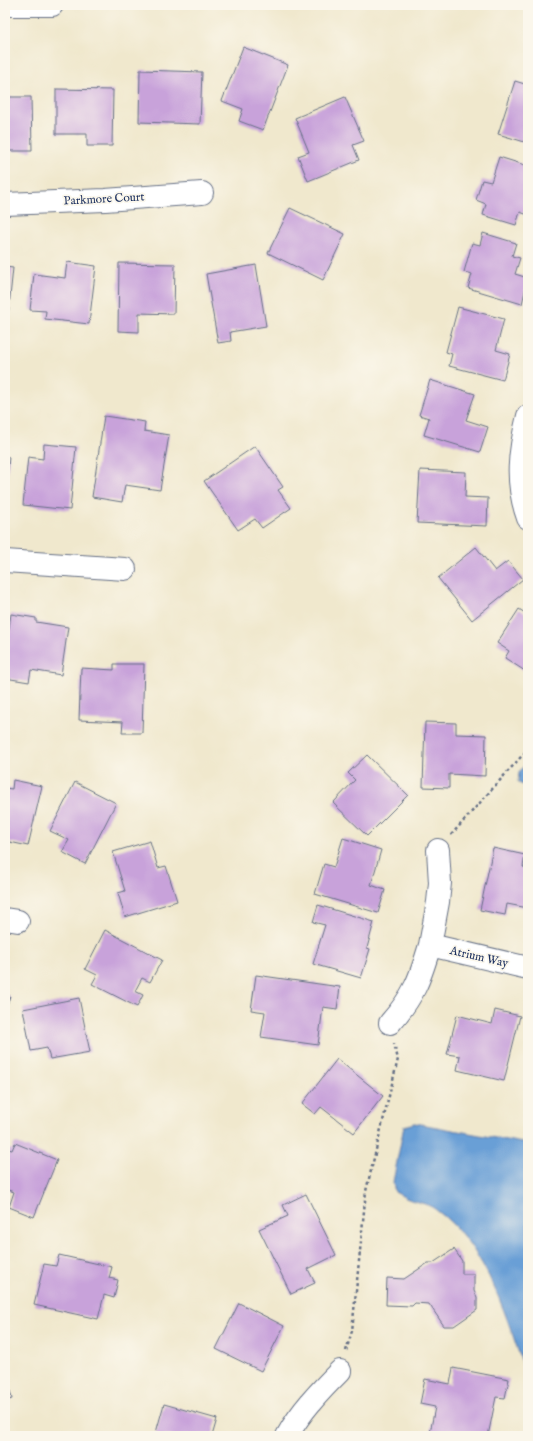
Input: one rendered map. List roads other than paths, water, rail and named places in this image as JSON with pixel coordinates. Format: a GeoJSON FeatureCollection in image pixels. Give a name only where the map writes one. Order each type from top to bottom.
{"type":"FeatureCollection","features":[{"type":"Feature","properties":{"kind":"street"},"geometry":{"type":"LineString","coordinates":[[5,5],[52,5]]}},
{"type":"Feature","properties":{"kind":"street","name":"Parkmore Court"},"geometry":{"type":"LineString","coordinates":[[5,204],[106,200],[202,193]]}},
{"type":"Feature","properties":{"kind":"street"},"geometry":{"type":"LineString","coordinates":[[528,416],[521,445],[519,467],[520,487],[528,518]]}},
{"type":"Feature","properties":{"kind":"street"},"geometry":{"type":"LineString","coordinates":[[5,561],[125,569]]}},
{"type":"Feature","properties":{"kind":"street"},"geometry":{"type":"LineString","coordinates":[[390,1023],[413,993],[420,978],[430,945],[440,884],[438,850]]}},
{"type":"Feature","properties":{"kind":"street","name":"Atrium Way"},"geometry":{"type":"LineString","coordinates":[[430,945],[528,968]]}},
{"type":"Feature","properties":{"kind":"street"},"geometry":{"type":"LineString","coordinates":[[287,1436],[318,1393],[340,1371]]}},
{"type":"Feature","properties":{"kind":"water"},"geometry":{"type":"Polygon","coordinates":[[[528,760],[528,789],[518,782],[519,773],[528,760]]]}},
{"type":"Feature","properties":{"kind":"water"},"geometry":{"type":"Polygon","coordinates":[[[415,1123],[528,1144],[528,1380],[504,1310],[483,1264],[469,1244],[454,1225],[435,1209],[428,1205],[406,1198],[395,1192],[393,1182],[404,1126],[415,1123]]]}}]}
